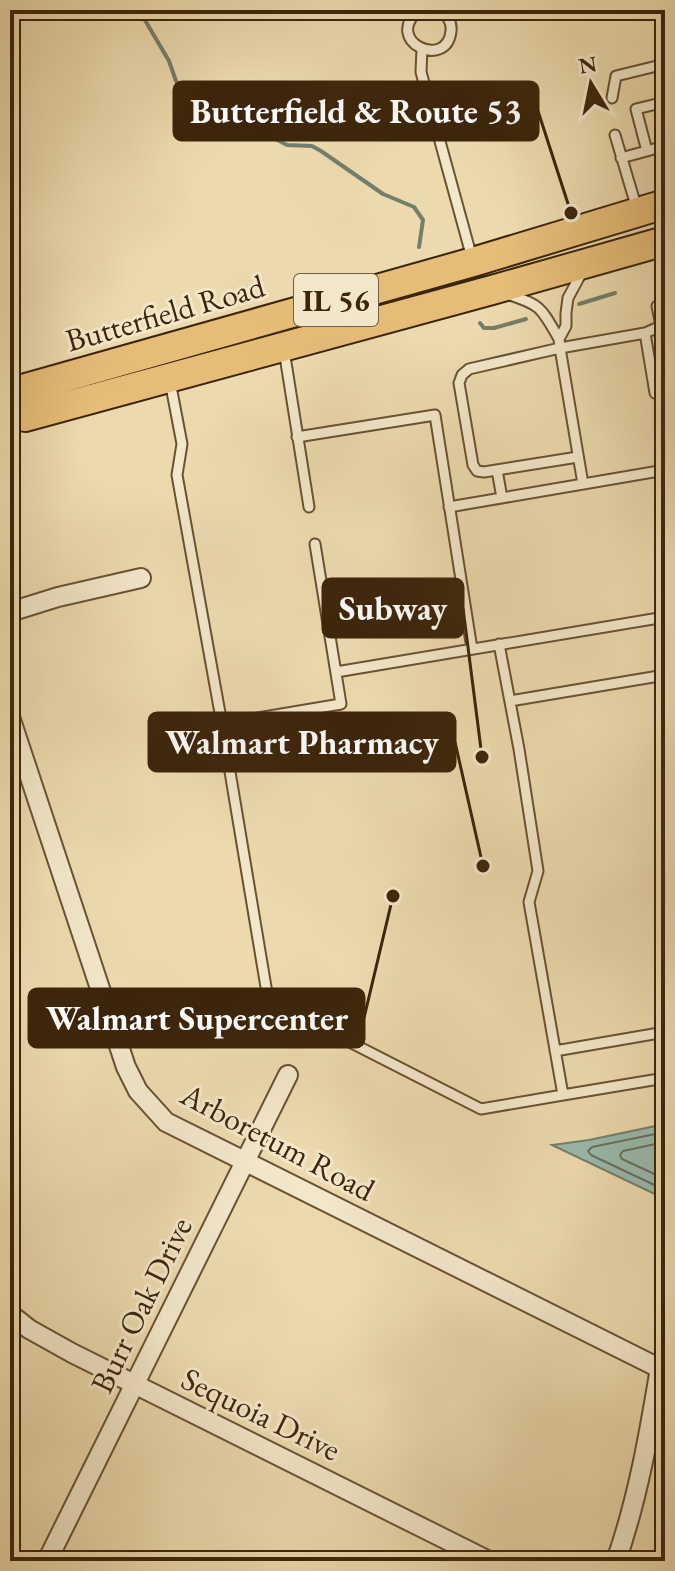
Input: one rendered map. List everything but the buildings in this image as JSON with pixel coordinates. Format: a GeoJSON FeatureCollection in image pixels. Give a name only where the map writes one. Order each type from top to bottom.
{"type":"FeatureCollection","features":[{"type":"Feature","properties":{"kind":"main road","name":"Butterfield Road"},"geometry":{"type":"LineString","coordinates":[[10,400],[19,390],[473,262],[652,208]]}},
{"type":"Feature","properties":{"kind":"main road","name":"Butterfield Road"},"geometry":{"type":"LineString","coordinates":[[10,411],[25,417],[665,241]]}},
{"type":"Feature","properties":{"kind":"street"},"geometry":{"type":"LineString","coordinates":[[10,612],[58,597],[141,578]]}},
{"type":"Feature","properties":{"kind":"street","name":"Arboretum Road"},"geometry":{"type":"LineString","coordinates":[[10,717],[132,1080],[166,1122],[662,1370]]}},
{"type":"Feature","properties":{"kind":"street","name":"Burr Oak Drive"},"geometry":{"type":"LineString","coordinates":[[47,1561],[288,1075]]}},
{"type":"Feature","properties":{"kind":"street","name":"Sequoia Drive"},"geometry":{"type":"LineString","coordinates":[[10,1314],[50,1341],[135,1385],[489,1561]]}},
{"type":"Feature","properties":{"kind":"street"},"geometry":{"type":"LineString","coordinates":[[616,1561],[637,1494],[662,1370]]}},
{"type":"Feature","properties":{"kind":"lane"},"geometry":{"type":"LineString","coordinates":[[419,10],[409,21],[411,41],[422,49],[435,50],[450,37],[451,23],[440,10]]}},
{"type":"Feature","properties":{"kind":"lane"},"geometry":{"type":"LineString","coordinates":[[422,49],[421,72],[473,262]]}},
{"type":"Feature","properties":{"kind":"lane"},"geometry":{"type":"LineString","coordinates":[[612,98],[616,76],[665,64]]}},
{"type":"Feature","properties":{"kind":"lane"},"geometry":{"type":"LineString","coordinates":[[647,151],[636,109],[665,102]]}},
{"type":"Feature","properties":{"kind":"lane"},"geometry":{"type":"LineString","coordinates":[[615,135],[621,158],[652,208]]}},
{"type":"Feature","properties":{"kind":"lane"},"geometry":{"type":"LineString","coordinates":[[621,158],[665,146]]}},
{"type":"Feature","properties":{"kind":"lane"},"geometry":{"type":"LineString","coordinates":[[559,344],[566,326],[568,298],[588,262]]}},
{"type":"Feature","properties":{"kind":"lane"},"geometry":{"type":"LineString","coordinates":[[492,290],[527,300],[539,308],[559,344],[583,484]]}},
{"type":"Feature","properties":{"kind":"lane"},"geometry":{"type":"LineString","coordinates":[[578,457],[477,471],[473,465],[459,383],[462,375],[469,369],[559,344],[645,333],[663,326],[657,306],[665,305]]}},
{"type":"Feature","properties":{"kind":"lane"},"geometry":{"type":"LineString","coordinates":[[645,333],[655,393],[665,392]]}},
{"type":"Feature","properties":{"kind":"lane"},"geometry":{"type":"LineString","coordinates":[[284,346],[309,507]]}},
{"type":"Feature","properties":{"kind":"lane"},"geometry":{"type":"LineString","coordinates":[[651,369],[665,366]]}},
{"type":"Feature","properties":{"kind":"lane"},"geometry":{"type":"LineString","coordinates":[[169,376],[182,444],[177,475],[265,985],[271,999],[279,1006],[481,1109],[665,1078]]}},
{"type":"Feature","properties":{"kind":"lane"},"geometry":{"type":"LineString","coordinates":[[297,437],[435,415],[472,649]]}},
{"type":"Feature","properties":{"kind":"lane"},"geometry":{"type":"LineString","coordinates":[[497,470],[502,498]]}},
{"type":"Feature","properties":{"kind":"lane"},"geometry":{"type":"LineString","coordinates":[[449,507],[665,470]]}},
{"type":"Feature","properties":{"kind":"lane"},"geometry":{"type":"LineString","coordinates":[[222,724],[341,704],[315,544]]}},
{"type":"Feature","properties":{"kind":"lane"},"geometry":{"type":"LineString","coordinates":[[336,672],[665,617]]}},
{"type":"Feature","properties":{"kind":"lane"},"geometry":{"type":"LineString","coordinates":[[499,644],[538,871],[529,902],[563,1095]]}},
{"type":"Feature","properties":{"kind":"lane"},"geometry":{"type":"LineString","coordinates":[[510,701],[665,675]]}},
{"type":"Feature","properties":{"kind":"lane"},"geometry":{"type":"LineString","coordinates":[[555,1051],[665,1032]]}},
{"type":"Feature","properties":{"kind":"water"},"geometry":{"type":"Polygon","coordinates":[[[665,1124],[665,1199],[552,1145],[589,1140],[665,1124]]]}},
{"type":"Feature","properties":{"kind":"waterway"},"geometry":{"type":"LineString","coordinates":[[139,10],[182,88],[243,131],[270,136],[287,145],[312,146],[383,194],[414,207],[423,220],[419,247]]}},
{"type":"Feature","properties":{"kind":"waterway"},"geometry":{"type":"LineString","coordinates":[[579,304],[615,293]]}},
{"type":"Feature","properties":{"kind":"waterway"},"geometry":{"type":"LineString","coordinates":[[480,323],[484,328],[494,328],[526,319]]}},
{"type":"Feature","properties":{"kind":"place","name":"Butterfield & Route 53"},"geometry":{"type":"Point","coordinates":[571,213]}},
{"type":"Feature","properties":{"kind":"place","name":"Subway"},"geometry":{"type":"Point","coordinates":[482,757]}},
{"type":"Feature","properties":{"kind":"place","name":"Walmart Pharmacy"},"geometry":{"type":"Point","coordinates":[483,866]}},
{"type":"Feature","properties":{"kind":"place","name":"Walmart Supercenter"},"geometry":{"type":"Point","coordinates":[393,896]}}]}
